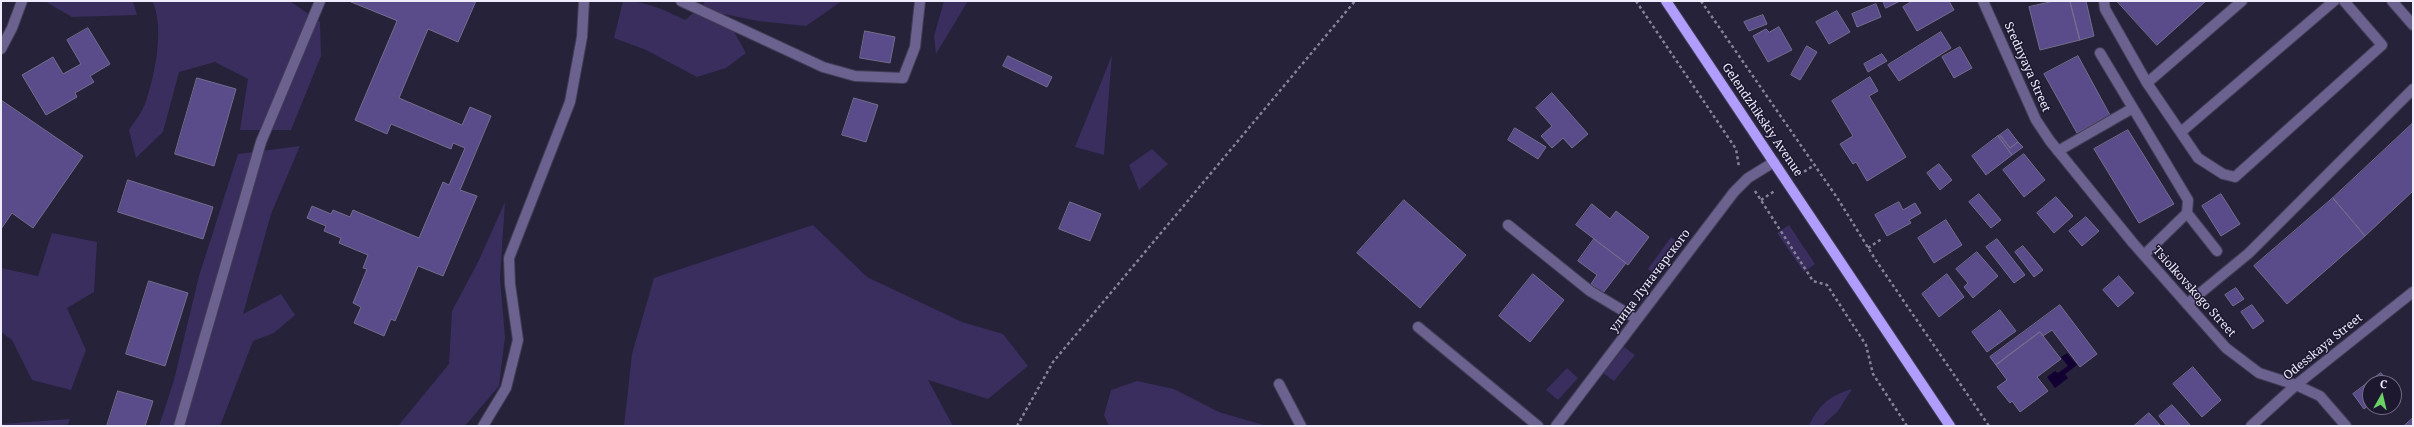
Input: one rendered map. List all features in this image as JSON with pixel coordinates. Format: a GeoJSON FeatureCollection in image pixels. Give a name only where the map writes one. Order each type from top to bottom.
{"type":"FeatureCollection","features":[{"type":"Feature","properties":{"kind":"main road","name":"Gelendzhikskiy Avenue"},"geometry":{"type":"LineString","coordinates":[[1666,1],[1950,426]]}},
{"type":"Feature","properties":{"kind":"street"},"geometry":{"type":"LineString","coordinates":[[1,49],[12,28],[22,1]]}},
{"type":"Feature","properties":{"kind":"street"},"geometry":{"type":"LineString","coordinates":[[179,426],[261,142],[320,1]]}},
{"type":"Feature","properties":{"kind":"street"},"geometry":{"type":"LineString","coordinates":[[483,426],[506,388],[518,340],[510,284],[510,258],[570,102],[582,37],[584,1]]}},
{"type":"Feature","properties":{"kind":"street"},"geometry":{"type":"LineString","coordinates":[[681,1],[823,67],[856,76],[902,78],[915,47],[920,1]]}},
{"type":"Feature","properties":{"kind":"street","name":"Srednyaya Street"},"geometry":{"type":"LineString","coordinates":[[1983,1],[2036,120],[2050,141]]}},
{"type":"Feature","properties":{"kind":"street"},"geometry":{"type":"LineString","coordinates":[[2104,1],[2105,9],[2147,82],[2198,158],[2223,174],[2234,177],[2382,45],[2344,1]]}},
{"type":"Feature","properties":{"kind":"street"},"geometry":{"type":"LineString","coordinates":[[2147,82],[2242,1]]}},
{"type":"Feature","properties":{"kind":"street"},"geometry":{"type":"LineString","coordinates":[[2181,132],[2334,1]]}},
{"type":"Feature","properties":{"kind":"street"},"geometry":{"type":"LineString","coordinates":[[2392,1],[2413,24]]}},
{"type":"Feature","properties":{"kind":"street"},"geometry":{"type":"LineString","coordinates":[[2100,53],[2188,200],[2188,213],[2217,251]]}},
{"type":"Feature","properties":{"kind":"street"},"geometry":{"type":"LineString","coordinates":[[2187,304],[2249,253],[2413,89]]}},
{"type":"Feature","properties":{"kind":"street"},"geometry":{"type":"LineString","coordinates":[[2058,151],[2133,108]]}},
{"type":"Feature","properties":{"kind":"street","name":"Tsiolkovskogo Street"},"geometry":{"type":"LineString","coordinates":[[2050,141],[2144,255],[2226,348],[2258,373],[2296,384],[2320,396],[2346,426]]}},
{"type":"Feature","properties":{"kind":"street","name":"улица Луначарского"},"geometry":{"type":"LineString","coordinates":[[1556,426],[1734,192],[1748,178],[1774,162]]}},
{"type":"Feature","properties":{"kind":"street"},"geometry":{"type":"LineString","coordinates":[[2144,255],[2188,213]]}},
{"type":"Feature","properties":{"kind":"street"},"geometry":{"type":"LineString","coordinates":[[1508,225],[1590,291],[1637,319]]}},
{"type":"Feature","properties":{"kind":"street","name":"Odesskaya Street"},"geometry":{"type":"LineString","coordinates":[[2251,426],[2296,384],[2413,292]]}},
{"type":"Feature","properties":{"kind":"street"},"geometry":{"type":"LineString","coordinates":[[1418,327],[1538,426]]}},
{"type":"Feature","properties":{"kind":"street"},"geometry":{"type":"LineString","coordinates":[[1280,384],[1302,426]]}},
{"type":"Feature","properties":{"kind":"path"},"geometry":{"type":"LineString","coordinates":[[1018,426],[1053,362],[1355,1]]}},
{"type":"Feature","properties":{"kind":"path"},"geometry":{"type":"LineString","coordinates":[[1636,1],[1736,149],[1739,167],[1748,178],[1813,281],[1827,284],[1866,345],[1873,374],[1907,426]]}},
{"type":"Feature","properties":{"kind":"path"},"geometry":{"type":"LineString","coordinates":[[1701,1],[1838,199],[1868,248],[1988,426]]}},
{"type":"Feature","properties":{"kind":"path"},"geometry":{"type":"LineString","coordinates":[[1868,248],[1884,238]]}},
{"type":"Feature","properties":{"kind":"shaded area"},"geometry":{"type":"Polygon","coordinates":[[[133,1],[137,15],[72,17],[46,2],[133,1]]]}},
{"type":"Feature","properties":{"kind":"shaded area"},"geometry":{"type":"Polygon","coordinates":[[[152,1],[290,1],[320,22],[321,56],[291,130],[240,130],[248,79],[215,62],[179,72],[163,132],[136,158],[129,130],[145,105],[153,78],[157,51],[158,24],[152,1]]]}},
{"type":"Feature","properties":{"kind":"shaded area"},"geometry":{"type":"Polygon","coordinates":[[[623,1],[648,4],[685,20],[704,4],[703,1],[842,1],[806,26],[758,21],[724,14],[746,53],[726,68],[697,77],[646,50],[614,38],[623,1]]]}},
{"type":"Feature","properties":{"kind":"shaded area"},"geometry":{"type":"Polygon","coordinates":[[[944,1],[968,1],[936,54],[934,36],[944,1]]]}},
{"type":"Feature","properties":{"kind":"shaded area"},"geometry":{"type":"Polygon","coordinates":[[[1112,55],[1104,155],[1075,147],[1112,55]]]}},
{"type":"Feature","properties":{"kind":"shaded area"},"geometry":{"type":"Polygon","coordinates":[[[300,146],[271,214],[243,314],[281,294],[295,315],[274,333],[253,341],[220,426],[159,426],[174,380],[199,276],[238,154],[300,146]]]}},
{"type":"Feature","properties":{"kind":"shaded area"},"geometry":{"type":"Polygon","coordinates":[[[1152,149],[1168,164],[1139,190],[1129,165],[1152,149]]]}},
{"type":"Feature","properties":{"kind":"shaded area"},"geometry":{"type":"Polygon","coordinates":[[[505,202],[500,278],[505,337],[499,386],[465,426],[398,426],[449,364],[452,311],[479,260],[505,202]]]}},
{"type":"Feature","properties":{"kind":"shaded area"},"geometry":{"type":"Polygon","coordinates":[[[813,225],[867,277],[962,322],[1003,334],[1028,366],[988,399],[928,380],[953,426],[624,426],[632,354],[654,278],[813,225]]]}},
{"type":"Feature","properties":{"kind":"shaded area"},"geometry":{"type":"Polygon","coordinates":[[[1789,225],[1815,264],[1804,272],[1777,233],[1789,225]]]}},
{"type":"Feature","properties":{"kind":"shaded area"},"geometry":{"type":"Polygon","coordinates":[[[52,233],[97,242],[94,292],[67,308],[86,350],[71,390],[32,380],[12,340],[1,332],[1,268],[38,276],[52,233]]]}},
{"type":"Feature","properties":{"kind":"shaded area"},"geometry":{"type":"Polygon","coordinates":[[[1671,237],[1681,244],[1658,277],[1648,269],[1671,237]]]}},
{"type":"Feature","properties":{"kind":"shaded area"},"geometry":{"type":"Polygon","coordinates":[[[1624,347],[1635,355],[1614,381],[1603,373],[1624,347]]]}},
{"type":"Feature","properties":{"kind":"shaded area"},"geometry":{"type":"Polygon","coordinates":[[[2067,353],[2077,365],[2065,374],[2068,378],[2055,388],[2047,377],[2055,371],[2058,373],[2068,366],[2061,357],[2067,353]]]}},
{"type":"Feature","properties":{"kind":"shaded area"},"geometry":{"type":"Polygon","coordinates":[[[1567,368],[1578,378],[1558,400],[1546,390],[1567,368]]]}},
{"type":"Feature","properties":{"kind":"shaded area"},"geometry":{"type":"Polygon","coordinates":[[[1137,381],[1174,389],[1219,412],[1267,426],[1109,426],[1104,415],[1111,390],[1137,381]]]}},
{"type":"Feature","properties":{"kind":"shaded area"},"geometry":{"type":"Polygon","coordinates":[[[1852,389],[1838,411],[1822,426],[1809,425],[1821,406],[1831,398],[1852,389]]]}},
{"type":"Feature","properties":{"kind":"shaded area"},"geometry":{"type":"Polygon","coordinates":[[[70,419],[67,426],[1,426],[1,424],[70,419]]]}},
{"type":"Feature","properties":{"kind":"building"},"geometry":{"type":"Polygon","coordinates":[[[349,1],[476,1],[458,42],[428,29],[399,98],[462,125],[470,107],[491,116],[460,190],[477,196],[443,276],[418,266],[395,321],[391,319],[384,336],[354,323],[361,307],[353,303],[367,269],[363,268],[368,255],[339,243],[341,238],[324,231],[326,226],[307,218],[312,206],[331,214],[333,210],[350,217],[353,210],[419,238],[443,182],[449,185],[465,148],[453,143],[451,149],[391,124],[387,134],[355,120],[397,21],[349,1]]]}},
{"type":"Feature","properties":{"kind":"building"},"geometry":{"type":"Polygon","coordinates":[[[1883,1],[1900,1],[1886,8],[1883,1]]]}},
{"type":"Feature","properties":{"kind":"building"},"geometry":{"type":"Polygon","coordinates":[[[1913,1],[1949,1],[1954,10],[1917,31],[1903,7],[1913,1]]]}},
{"type":"Feature","properties":{"kind":"building"},"geometry":{"type":"Polygon","coordinates":[[[2055,1],[2070,1],[2080,40],[2040,50],[2029,7],[2055,1]]]}},
{"type":"Feature","properties":{"kind":"building"},"geometry":{"type":"Polygon","coordinates":[[[2070,1],[2086,1],[2094,36],[2080,40],[2070,1]]]}},
{"type":"Feature","properties":{"kind":"building"},"geometry":{"type":"Polygon","coordinates":[[[2117,1],[2206,1],[2157,45],[2117,1]]]}},
{"type":"Feature","properties":{"kind":"building"},"geometry":{"type":"Polygon","coordinates":[[[1876,4],[1881,17],[1857,27],[1852,14],[1876,4]]]}},
{"type":"Feature","properties":{"kind":"building"},"geometry":{"type":"Polygon","coordinates":[[[1837,11],[1850,32],[1829,44],[1816,22],[1837,11]]]}},
{"type":"Feature","properties":{"kind":"building"},"geometry":{"type":"Polygon","coordinates":[[[1763,15],[1767,24],[1749,31],[1744,22],[1763,15]]]}},
{"type":"Feature","properties":{"kind":"building"},"geometry":{"type":"Polygon","coordinates":[[[1779,27],[1792,50],[1768,62],[1753,36],[1766,29],[1769,32],[1779,27]]]}},
{"type":"Feature","properties":{"kind":"building"},"geometry":{"type":"Polygon","coordinates":[[[88,28],[110,64],[90,76],[94,82],[75,93],[77,97],[46,115],[22,75],[53,57],[63,74],[81,64],[67,40],[88,28]]]}},
{"type":"Feature","properties":{"kind":"building"},"geometry":{"type":"Polygon","coordinates":[[[865,31],[895,37],[890,63],[860,58],[865,31]]]}},
{"type":"Feature","properties":{"kind":"building"},"geometry":{"type":"Polygon","coordinates":[[[1941,32],[1951,48],[1899,81],[1888,65],[1941,32]]]}},
{"type":"Feature","properties":{"kind":"building"},"geometry":{"type":"Polygon","coordinates":[[[1807,46],[1817,52],[1800,80],[1791,75],[1807,46]]]}},
{"type":"Feature","properties":{"kind":"building"},"geometry":{"type":"Polygon","coordinates":[[[1960,47],[1972,68],[1954,78],[1942,57],[1960,47]]]}},
{"type":"Feature","properties":{"kind":"building"},"geometry":{"type":"Polygon","coordinates":[[[1882,54],[1887,61],[1868,72],[1864,64],[1882,54]]]}},
{"type":"Feature","properties":{"kind":"building"},"geometry":{"type":"Polygon","coordinates":[[[1008,56],[1052,77],[1047,87],[1003,66],[1008,56]]]}},
{"type":"Feature","properties":{"kind":"building"},"geometry":{"type":"Polygon","coordinates":[[[2078,56],[2110,115],[2077,133],[2044,74],[2078,56]]]}},
{"type":"Feature","properties":{"kind":"building"},"geometry":{"type":"Polygon","coordinates":[[[1870,77],[1878,91],[1869,96],[1906,157],[1867,181],[1856,162],[1853,164],[1840,144],[1853,136],[1832,101],[1870,77]]]}},
{"type":"Feature","properties":{"kind":"building"},"geometry":{"type":"Polygon","coordinates":[[[197,78],[236,89],[214,166],[175,154],[197,78]]]}},
{"type":"Feature","properties":{"kind":"building"},"geometry":{"type":"Polygon","coordinates":[[[1552,93],[1588,134],[1572,148],[1563,138],[1552,148],[1541,136],[1552,126],[1536,108],[1552,93]]]}},
{"type":"Feature","properties":{"kind":"building"},"geometry":{"type":"Polygon","coordinates":[[[854,98],[878,105],[866,142],[842,135],[854,98]]]}},
{"type":"Feature","properties":{"kind":"building"},"geometry":{"type":"Polygon","coordinates":[[[1,100],[83,156],[33,228],[12,213],[1,229],[1,100]]]}},
{"type":"Feature","properties":{"kind":"building"},"geometry":{"type":"Polygon","coordinates":[[[2413,123],[2413,191],[2365,236],[2333,198],[2413,123]]]}},
{"type":"Feature","properties":{"kind":"building"},"geometry":{"type":"Polygon","coordinates":[[[1515,128],[1546,147],[1538,159],[1508,140],[1515,128]]]}},
{"type":"Feature","properties":{"kind":"building"},"geometry":{"type":"Polygon","coordinates":[[[2008,129],[2018,142],[2010,148],[2000,135],[2008,129]]]}},
{"type":"Feature","properties":{"kind":"building"},"geometry":{"type":"Polygon","coordinates":[[[2128,130],[2174,204],[2139,223],[2094,149],[2128,130]]]}},
{"type":"Feature","properties":{"kind":"building"},"geometry":{"type":"Polygon","coordinates":[[[2000,135],[2010,148],[2018,142],[2023,147],[2012,155],[1998,136],[2000,135]]]}},
{"type":"Feature","properties":{"kind":"building"},"geometry":{"type":"Polygon","coordinates":[[[1998,136],[2012,155],[1986,175],[1972,156],[1998,136]]]}},
{"type":"Feature","properties":{"kind":"building"},"geometry":{"type":"Polygon","coordinates":[[[2024,154],[2045,180],[2024,197],[2003,170],[2024,154]]]}},
{"type":"Feature","properties":{"kind":"building"},"geometry":{"type":"Polygon","coordinates":[[[1939,164],[1952,180],[1940,190],[1927,173],[1939,164]]]}},
{"type":"Feature","properties":{"kind":"building"},"geometry":{"type":"Polygon","coordinates":[[[128,180],[213,207],[203,239],[118,212],[128,180]]]}},
{"type":"Feature","properties":{"kind":"building"},"geometry":{"type":"Polygon","coordinates":[[[1979,194],[2001,220],[1991,228],[1969,202],[1979,194]]]}},
{"type":"Feature","properties":{"kind":"building"},"geometry":{"type":"Polygon","coordinates":[[[2221,194],[2240,224],[2221,236],[2202,206],[2221,194]]]}},
{"type":"Feature","properties":{"kind":"building"},"geometry":{"type":"Polygon","coordinates":[[[2056,197],[2073,216],[2054,233],[2037,213],[2056,197]]]}},
{"type":"Feature","properties":{"kind":"building"},"geometry":{"type":"Polygon","coordinates":[[[2333,198],[2365,236],[2287,304],[2254,266],[2333,198]]]}},
{"type":"Feature","properties":{"kind":"building"},"geometry":{"type":"Polygon","coordinates":[[[1404,200],[1466,255],[1420,308],[1357,253],[1404,200]]]}},
{"type":"Feature","properties":{"kind":"building"},"geometry":{"type":"Polygon","coordinates":[[[1070,202],[1101,214],[1090,241],[1059,229],[1070,202]]]}},
{"type":"Feature","properties":{"kind":"building"},"geometry":{"type":"Polygon","coordinates":[[[1899,202],[1903,210],[1915,203],[1921,213],[1909,220],[1911,223],[1887,236],[1875,215],[1899,202]]]}},
{"type":"Feature","properties":{"kind":"building"},"geometry":{"type":"Polygon","coordinates":[[[1592,204],[1610,219],[1616,211],[1649,237],[1628,265],[1576,225],[1592,204]]]}},
{"type":"Feature","properties":{"kind":"building"},"geometry":{"type":"Polygon","coordinates":[[[2086,217],[2099,231],[2082,246],[2069,231],[2086,217]]]}},
{"type":"Feature","properties":{"kind":"building"},"geometry":{"type":"Polygon","coordinates":[[[1946,220],[1962,245],[1934,263],[1918,238],[1946,220]]]}},
{"type":"Feature","properties":{"kind":"building"},"geometry":{"type":"Polygon","coordinates":[[[1594,239],[1626,263],[1603,293],[1591,284],[1597,275],[1578,261],[1594,239]]]}},
{"type":"Feature","properties":{"kind":"building"},"geometry":{"type":"Polygon","coordinates":[[[1997,239],[2025,275],[2014,283],[1986,247],[1997,239]]]}},
{"type":"Feature","properties":{"kind":"building"},"geometry":{"type":"Polygon","coordinates":[[[2023,246],[2043,270],[2034,277],[2015,252],[2023,246]]]}},
{"type":"Feature","properties":{"kind":"building"},"geometry":{"type":"Polygon","coordinates":[[[1977,252],[1998,276],[1973,298],[1964,287],[1968,283],[1956,269],[1977,252]]]}},
{"type":"Feature","properties":{"kind":"building"},"geometry":{"type":"Polygon","coordinates":[[[1533,274],[1564,300],[1530,342],[1499,316],[1533,274]]]}},
{"type":"Feature","properties":{"kind":"building"},"geometry":{"type":"Polygon","coordinates":[[[1947,274],[1964,297],[1939,317],[1922,294],[1947,274]]]}},
{"type":"Feature","properties":{"kind":"building"},"geometry":{"type":"Polygon","coordinates":[[[2119,276],[2134,293],[2118,307],[2103,290],[2119,276]]]}},
{"type":"Feature","properties":{"kind":"building"},"geometry":{"type":"Polygon","coordinates":[[[149,281],[188,293],[165,366],[126,354],[149,281]]]}},
{"type":"Feature","properties":{"kind":"building"},"geometry":{"type":"Polygon","coordinates":[[[2236,288],[2244,299],[2233,306],[2225,295],[2236,288]]]}},
{"type":"Feature","properties":{"kind":"building"},"geometry":{"type":"Polygon","coordinates":[[[2060,305],[2097,354],[2080,367],[2052,330],[2043,336],[2040,332],[1996,365],[1990,357],[2060,305]]]}},
{"type":"Feature","properties":{"kind":"building"},"geometry":{"type":"Polygon","coordinates":[[[2252,305],[2264,321],[2253,329],[2241,312],[2252,305]]]}},
{"type":"Feature","properties":{"kind":"building"},"geometry":{"type":"Polygon","coordinates":[[[2000,310],[2016,331],[1987,352],[1972,332],[2000,310]]]}},
{"type":"Feature","properties":{"kind":"building"},"geometry":{"type":"Polygon","coordinates":[[[2040,332],[2061,359],[2037,377],[2048,391],[2020,412],[2012,401],[2010,403],[1997,387],[2007,380],[1996,365],[2040,332]]]}},
{"type":"Feature","properties":{"kind":"building"},"geometry":{"type":"Polygon","coordinates":[[[2193,367],[2221,400],[2202,417],[2173,384],[2193,367]]]}},
{"type":"Feature","properties":{"kind":"building"},"geometry":{"type":"Polygon","coordinates":[[[2362,387],[2362,406],[2353,394],[2362,387]]]}},
{"type":"Feature","properties":{"kind":"building"},"geometry":{"type":"Polygon","coordinates":[[[118,391],[153,401],[145,426],[107,426],[118,391]]]}},
{"type":"Feature","properties":{"kind":"building"},"geometry":{"type":"Polygon","coordinates":[[[2172,405],[2191,426],[2167,426],[2159,416],[2172,405]]]}},
{"type":"Feature","properties":{"kind":"building"},"geometry":{"type":"Polygon","coordinates":[[[2149,413],[2161,426],[2134,426],[2149,413]]]}},
{"type":"Feature","properties":{"kind":"building"},"geometry":{"type":"Polygon","coordinates":[[[2413,418],[2413,426],[2404,426],[2413,418]]]}}]}
